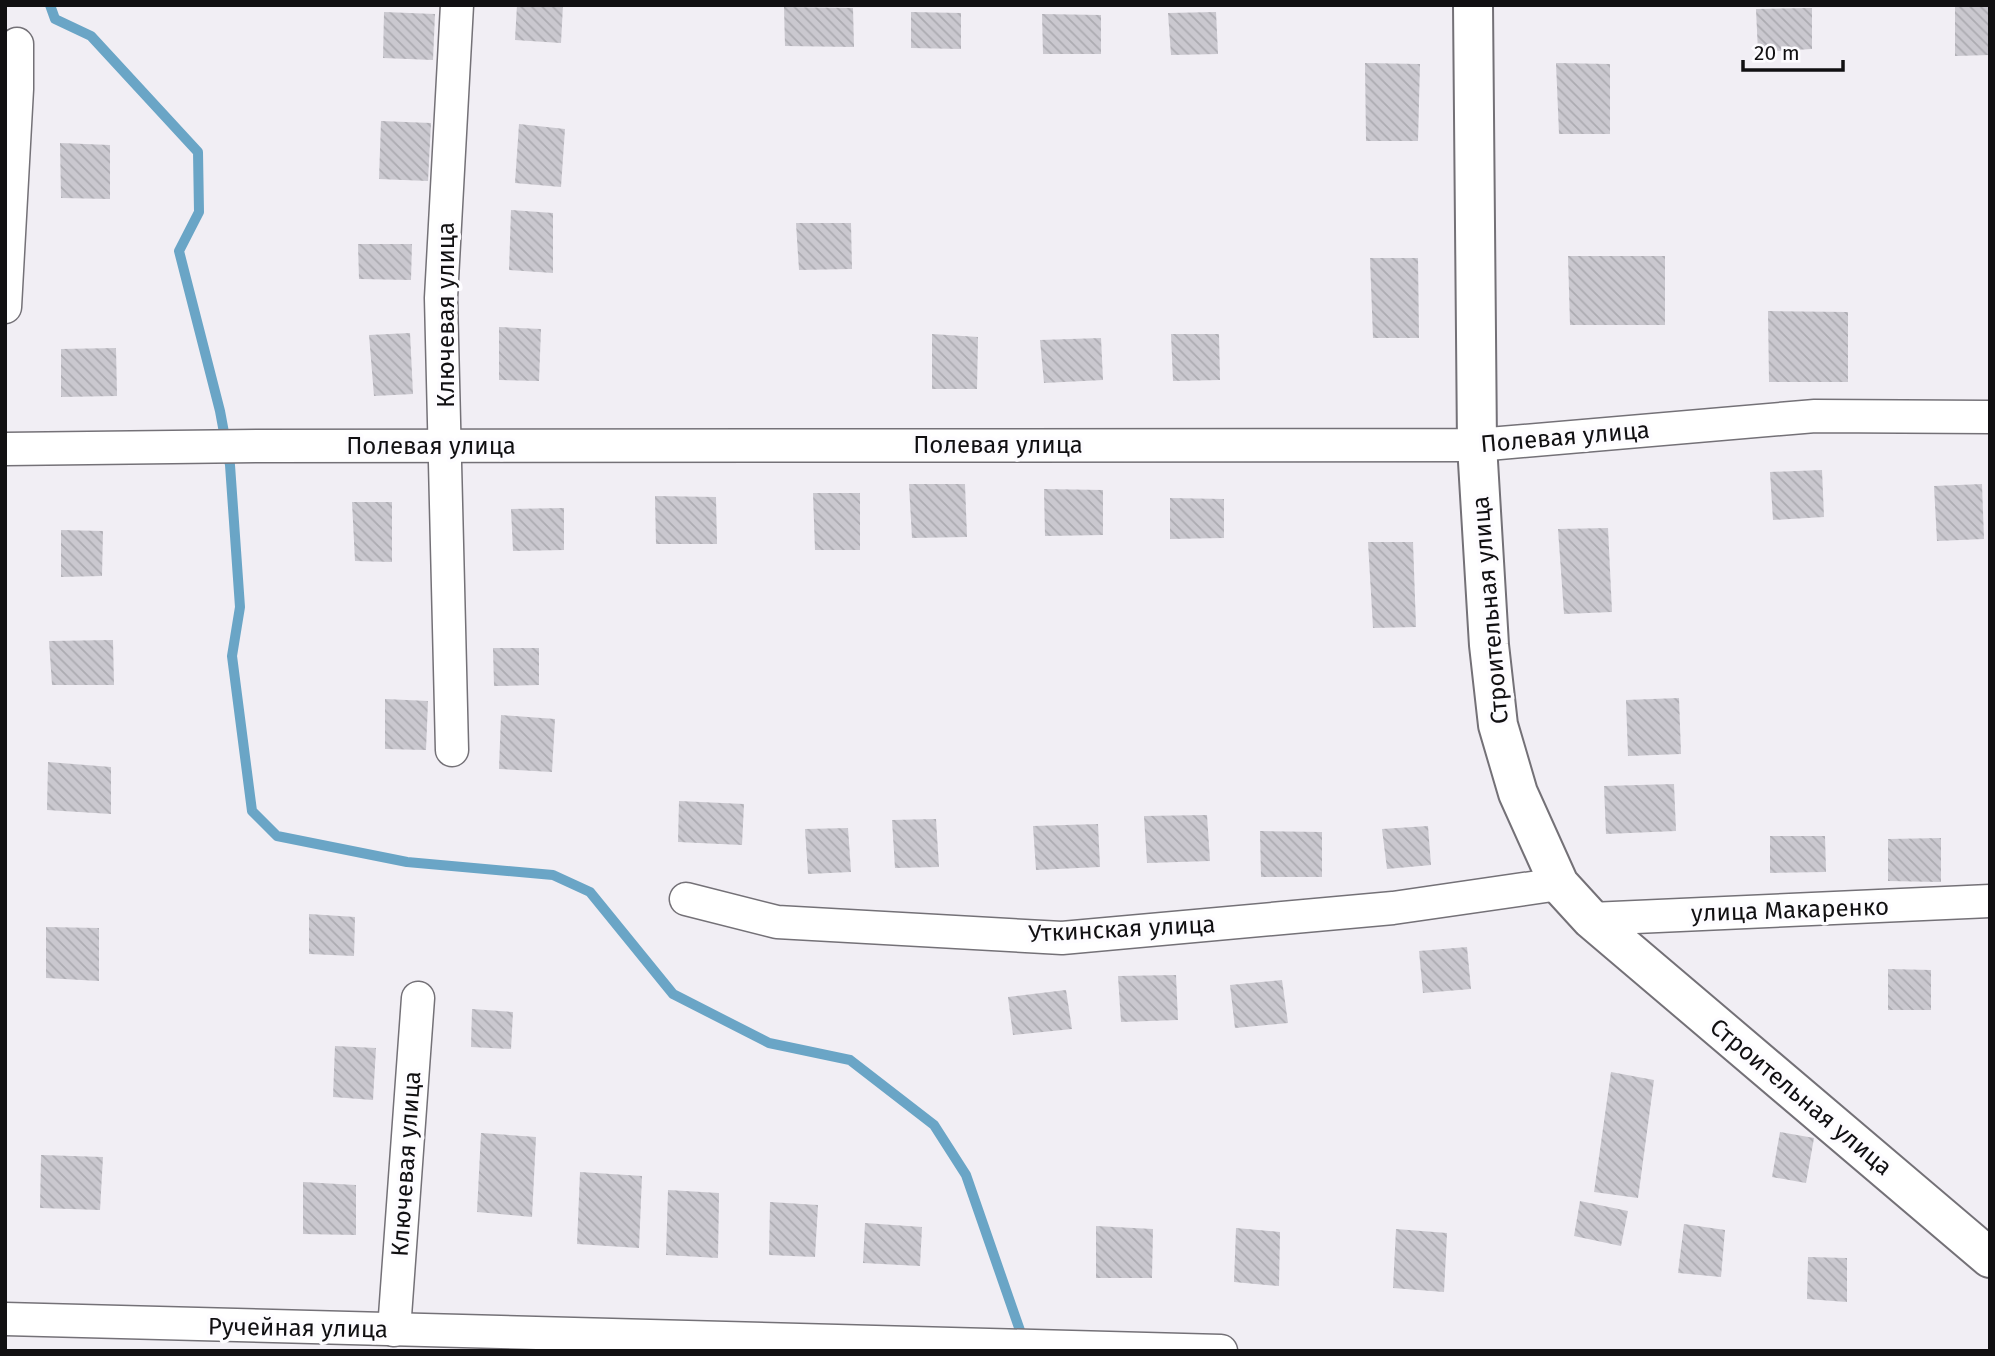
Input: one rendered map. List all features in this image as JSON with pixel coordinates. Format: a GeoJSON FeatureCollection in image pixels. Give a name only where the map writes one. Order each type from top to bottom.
{"type":"FeatureCollection","features":[{"type":"Feature","properties":{"kind":"street","name":"Ключевая улица"},"geometry":{"type":"LineString","coordinates":[[452,750],[441,298],[457,5]]}},
{"type":"Feature","properties":{"kind":"street","name":"Строительная улица"},"geometry":{"type":"LineString","coordinates":[[1474,5],[1477,445],[1489,645],[1499,725],[1518,793],[1559,884],[1591,919],[1990,1258]]}},
{"type":"Feature","properties":{"kind":"street"},"geometry":{"type":"LineString","coordinates":[[5,307],[17,44]]}},
{"type":"Feature","properties":{"kind":"street","name":"Полевая улица"},"geometry":{"type":"LineString","coordinates":[[5,449],[258,446],[1477,445],[1815,416],[1990,417]]}},
{"type":"Feature","properties":{"kind":"street","name":"Уткинская улица"},"geometry":{"type":"LineString","coordinates":[[686,900],[776,922],[1062,938],[1393,908],[1559,884]]}},
{"type":"Feature","properties":{"kind":"street","name":"улица Макаренко"},"geometry":{"type":"LineString","coordinates":[[1591,919],[1990,901]]}},
{"type":"Feature","properties":{"kind":"street","name":"Ключевая улица"},"geometry":{"type":"LineString","coordinates":[[394,1330],[418,998]]}},
{"type":"Feature","properties":{"kind":"street","name":"Ручейная улица"},"geometry":{"type":"LineString","coordinates":[[5,1319],[1221,1351]]}},
{"type":"Feature","properties":{"kind":"building"},"geometry":{"type":"Polygon","coordinates":[[[517,5],[563,5],[561,43],[515,40],[517,5]]]}},
{"type":"Feature","properties":{"kind":"building"},"geometry":{"type":"Polygon","coordinates":[[[784,7],[853,8],[854,47],[785,46],[784,7]]]}},
{"type":"Feature","properties":{"kind":"building"},"geometry":{"type":"Polygon","coordinates":[[[1955,7],[1990,7],[1990,55],[1955,56],[1955,7]]]}},
{"type":"Feature","properties":{"kind":"building"},"geometry":{"type":"Polygon","coordinates":[[[1812,8],[1812,49],[1758,52],[1756,9],[1812,8]]]}},
{"type":"Feature","properties":{"kind":"building"},"geometry":{"type":"Polygon","coordinates":[[[384,12],[435,14],[433,60],[383,58],[384,12]]]}},
{"type":"Feature","properties":{"kind":"building"},"geometry":{"type":"Polygon","coordinates":[[[911,12],[961,13],[961,49],[911,48],[911,12]]]}},
{"type":"Feature","properties":{"kind":"building"},"geometry":{"type":"Polygon","coordinates":[[[1216,12],[1218,54],[1171,55],[1168,13],[1216,12]]]}},
{"type":"Feature","properties":{"kind":"building"},"geometry":{"type":"Polygon","coordinates":[[[1042,14],[1101,15],[1101,54],[1043,54],[1042,14]]]}},
{"type":"Feature","properties":{"kind":"building"},"geometry":{"type":"Polygon","coordinates":[[[1365,63],[1420,64],[1418,141],[1366,141],[1365,63]]]}},
{"type":"Feature","properties":{"kind":"building"},"geometry":{"type":"Polygon","coordinates":[[[1556,63],[1610,64],[1610,134],[1559,134],[1556,63]]]}},
{"type":"Feature","properties":{"kind":"building"},"geometry":{"type":"Polygon","coordinates":[[[381,121],[431,123],[428,181],[379,179],[381,121]]]}},
{"type":"Feature","properties":{"kind":"building"},"geometry":{"type":"Polygon","coordinates":[[[519,124],[565,129],[561,187],[515,183],[519,124]]]}},
{"type":"Feature","properties":{"kind":"building"},"geometry":{"type":"Polygon","coordinates":[[[60,143],[110,145],[110,199],[61,198],[60,143]]]}},
{"type":"Feature","properties":{"kind":"building"},"geometry":{"type":"Polygon","coordinates":[[[511,210],[553,213],[553,273],[509,270],[511,210]]]}},
{"type":"Feature","properties":{"kind":"building"},"geometry":{"type":"Polygon","coordinates":[[[796,223],[851,223],[852,269],[799,270],[796,223]]]}},
{"type":"Feature","properties":{"kind":"building"},"geometry":{"type":"Polygon","coordinates":[[[358,244],[412,244],[411,280],[359,279],[358,244]]]}},
{"type":"Feature","properties":{"kind":"building"},"geometry":{"type":"Polygon","coordinates":[[[1568,256],[1665,256],[1665,325],[1570,325],[1568,256]]]}},
{"type":"Feature","properties":{"kind":"building"},"geometry":{"type":"Polygon","coordinates":[[[1370,258],[1418,258],[1419,338],[1373,338],[1370,258]]]}},
{"type":"Feature","properties":{"kind":"building"},"geometry":{"type":"Polygon","coordinates":[[[1768,311],[1848,312],[1848,382],[1769,382],[1768,311]]]}},
{"type":"Feature","properties":{"kind":"building"},"geometry":{"type":"Polygon","coordinates":[[[499,327],[541,329],[539,381],[499,380],[499,327]]]}},
{"type":"Feature","properties":{"kind":"building"},"geometry":{"type":"Polygon","coordinates":[[[410,333],[413,394],[374,396],[369,335],[410,333]]]}},
{"type":"Feature","properties":{"kind":"building"},"geometry":{"type":"Polygon","coordinates":[[[932,334],[978,337],[977,389],[932,389],[932,334]]]}},
{"type":"Feature","properties":{"kind":"building"},"geometry":{"type":"Polygon","coordinates":[[[1171,334],[1219,334],[1220,380],[1173,381],[1171,334]]]}},
{"type":"Feature","properties":{"kind":"building"},"geometry":{"type":"Polygon","coordinates":[[[1101,338],[1103,380],[1044,383],[1040,340],[1101,338]]]}},
{"type":"Feature","properties":{"kind":"building"},"geometry":{"type":"Polygon","coordinates":[[[116,348],[117,396],[61,397],[61,349],[116,348]]]}},
{"type":"Feature","properties":{"kind":"building"},"geometry":{"type":"Polygon","coordinates":[[[1822,470],[1824,517],[1773,520],[1770,472],[1822,470]]]}},
{"type":"Feature","properties":{"kind":"building"},"geometry":{"type":"Polygon","coordinates":[[[909,484],[965,484],[967,537],[912,538],[909,484]]]}},
{"type":"Feature","properties":{"kind":"building"},"geometry":{"type":"Polygon","coordinates":[[[1982,484],[1984,539],[1937,541],[1934,486],[1982,484]]]}},
{"type":"Feature","properties":{"kind":"building"},"geometry":{"type":"Polygon","coordinates":[[[1044,489],[1103,490],[1103,535],[1045,536],[1044,489]]]}},
{"type":"Feature","properties":{"kind":"building"},"geometry":{"type":"Polygon","coordinates":[[[813,493],[860,493],[860,550],[815,550],[813,493]]]}},
{"type":"Feature","properties":{"kind":"building"},"geometry":{"type":"Polygon","coordinates":[[[655,496],[716,497],[717,544],[656,544],[655,496]]]}},
{"type":"Feature","properties":{"kind":"building"},"geometry":{"type":"Polygon","coordinates":[[[1170,498],[1224,499],[1224,538],[1170,539],[1170,498]]]}},
{"type":"Feature","properties":{"kind":"building"},"geometry":{"type":"Polygon","coordinates":[[[352,502],[392,502],[392,562],[355,561],[352,502]]]}},
{"type":"Feature","properties":{"kind":"building"},"geometry":{"type":"Polygon","coordinates":[[[564,508],[564,550],[513,551],[511,509],[564,508]]]}},
{"type":"Feature","properties":{"kind":"building"},"geometry":{"type":"Polygon","coordinates":[[[1608,528],[1612,612],[1564,614],[1558,529],[1608,528]]]}},
{"type":"Feature","properties":{"kind":"building"},"geometry":{"type":"Polygon","coordinates":[[[61,530],[103,531],[102,576],[61,577],[61,530]]]}},
{"type":"Feature","properties":{"kind":"building"},"geometry":{"type":"Polygon","coordinates":[[[1368,542],[1413,542],[1416,627],[1373,628],[1368,542]]]}},
{"type":"Feature","properties":{"kind":"building"},"geometry":{"type":"Polygon","coordinates":[[[113,640],[114,685],[52,685],[49,641],[113,640]]]}},
{"type":"Feature","properties":{"kind":"building"},"geometry":{"type":"Polygon","coordinates":[[[493,648],[539,648],[539,685],[494,686],[493,648]]]}},
{"type":"Feature","properties":{"kind":"building"},"geometry":{"type":"Polygon","coordinates":[[[1679,698],[1681,754],[1628,756],[1626,700],[1679,698]]]}},
{"type":"Feature","properties":{"kind":"building"},"geometry":{"type":"Polygon","coordinates":[[[385,699],[428,701],[426,750],[385,749],[385,699]]]}},
{"type":"Feature","properties":{"kind":"building"},"geometry":{"type":"Polygon","coordinates":[[[501,715],[555,719],[552,772],[499,769],[501,715]]]}},
{"type":"Feature","properties":{"kind":"building"},"geometry":{"type":"Polygon","coordinates":[[[48,762],[111,767],[111,814],[47,810],[48,762]]]}},
{"type":"Feature","properties":{"kind":"building"},"geometry":{"type":"Polygon","coordinates":[[[1674,784],[1676,831],[1606,834],[1604,786],[1674,784]]]}},
{"type":"Feature","properties":{"kind":"building"},"geometry":{"type":"Polygon","coordinates":[[[679,801],[744,804],[742,845],[678,842],[679,801]]]}},
{"type":"Feature","properties":{"kind":"building"},"geometry":{"type":"Polygon","coordinates":[[[1207,815],[1210,861],[1147,863],[1144,816],[1207,815]]]}},
{"type":"Feature","properties":{"kind":"building"},"geometry":{"type":"Polygon","coordinates":[[[936,819],[939,867],[895,868],[892,820],[936,819]]]}},
{"type":"Feature","properties":{"kind":"building"},"geometry":{"type":"Polygon","coordinates":[[[1098,824],[1100,867],[1036,870],[1033,826],[1098,824]]]}},
{"type":"Feature","properties":{"kind":"building"},"geometry":{"type":"Polygon","coordinates":[[[1428,826],[1431,865],[1387,869],[1382,829],[1428,826]]]}},
{"type":"Feature","properties":{"kind":"building"},"geometry":{"type":"Polygon","coordinates":[[[848,828],[851,872],[808,874],[805,829],[848,828]]]}},
{"type":"Feature","properties":{"kind":"building"},"geometry":{"type":"Polygon","coordinates":[[[1260,831],[1322,832],[1322,877],[1261,877],[1260,831]]]}},
{"type":"Feature","properties":{"kind":"building"},"geometry":{"type":"Polygon","coordinates":[[[1770,836],[1825,836],[1826,872],[1770,873],[1770,836]]]}},
{"type":"Feature","properties":{"kind":"building"},"geometry":{"type":"Polygon","coordinates":[[[1941,838],[1941,882],[1888,881],[1888,839],[1941,838]]]}},
{"type":"Feature","properties":{"kind":"building"},"geometry":{"type":"Polygon","coordinates":[[[309,914],[355,917],[354,956],[309,954],[309,914]]]}},
{"type":"Feature","properties":{"kind":"building"},"geometry":{"type":"Polygon","coordinates":[[[46,927],[99,928],[99,981],[46,978],[46,927]]]}},
{"type":"Feature","properties":{"kind":"building"},"geometry":{"type":"Polygon","coordinates":[[[1467,947],[1471,989],[1423,993],[1419,951],[1467,947]]]}},
{"type":"Feature","properties":{"kind":"building"},"geometry":{"type":"Polygon","coordinates":[[[1888,969],[1931,970],[1931,1010],[1888,1010],[1888,969]]]}},
{"type":"Feature","properties":{"kind":"building"},"geometry":{"type":"Polygon","coordinates":[[[1176,975],[1178,1020],[1121,1022],[1118,976],[1176,975]]]}},
{"type":"Feature","properties":{"kind":"building"},"geometry":{"type":"Polygon","coordinates":[[[1282,980],[1288,1023],[1235,1028],[1230,985],[1282,980]]]}},
{"type":"Feature","properties":{"kind":"building"},"geometry":{"type":"Polygon","coordinates":[[[1066,990],[1072,1029],[1013,1035],[1008,997],[1066,990]]]}},
{"type":"Feature","properties":{"kind":"building"},"geometry":{"type":"Polygon","coordinates":[[[472,1009],[513,1012],[511,1049],[471,1047],[472,1009]]]}},
{"type":"Feature","properties":{"kind":"building"},"geometry":{"type":"Polygon","coordinates":[[[335,1046],[376,1048],[373,1100],[333,1097],[335,1046]]]}},
{"type":"Feature","properties":{"kind":"building"},"geometry":{"type":"Polygon","coordinates":[[[1611,1072],[1654,1080],[1638,1198],[1594,1192],[1611,1072]]]}},
{"type":"Feature","properties":{"kind":"building"},"geometry":{"type":"Polygon","coordinates":[[[1780,1132],[1814,1138],[1806,1183],[1772,1177],[1780,1132]]]}},
{"type":"Feature","properties":{"kind":"building"},"geometry":{"type":"Polygon","coordinates":[[[481,1133],[536,1137],[532,1217],[477,1212],[481,1133]]]}},
{"type":"Feature","properties":{"kind":"building"},"geometry":{"type":"Polygon","coordinates":[[[41,1155],[103,1157],[100,1210],[40,1208],[41,1155]]]}},
{"type":"Feature","properties":{"kind":"building"},"geometry":{"type":"Polygon","coordinates":[[[580,1172],[642,1176],[639,1248],[577,1244],[580,1172]]]}},
{"type":"Feature","properties":{"kind":"building"},"geometry":{"type":"Polygon","coordinates":[[[303,1182],[356,1185],[356,1235],[303,1234],[303,1182]]]}},
{"type":"Feature","properties":{"kind":"building"},"geometry":{"type":"Polygon","coordinates":[[[668,1190],[719,1193],[718,1258],[666,1255],[668,1190]]]}},
{"type":"Feature","properties":{"kind":"building"},"geometry":{"type":"Polygon","coordinates":[[[1580,1201],[1628,1211],[1621,1246],[1574,1236],[1580,1201]]]}},
{"type":"Feature","properties":{"kind":"building"},"geometry":{"type":"Polygon","coordinates":[[[770,1202],[818,1205],[815,1257],[769,1255],[770,1202]]]}},
{"type":"Feature","properties":{"kind":"building"},"geometry":{"type":"Polygon","coordinates":[[[865,1223],[922,1227],[920,1266],[863,1263],[865,1223]]]}},
{"type":"Feature","properties":{"kind":"building"},"geometry":{"type":"Polygon","coordinates":[[[1684,1224],[1725,1230],[1721,1277],[1678,1273],[1684,1224]]]}},
{"type":"Feature","properties":{"kind":"building"},"geometry":{"type":"Polygon","coordinates":[[[1096,1226],[1153,1229],[1152,1278],[1096,1278],[1096,1226]]]}},
{"type":"Feature","properties":{"kind":"building"},"geometry":{"type":"Polygon","coordinates":[[[1236,1228],[1280,1232],[1279,1286],[1234,1282],[1236,1228]]]}},
{"type":"Feature","properties":{"kind":"building"},"geometry":{"type":"Polygon","coordinates":[[[1396,1229],[1447,1233],[1444,1292],[1393,1288],[1396,1229]]]}},
{"type":"Feature","properties":{"kind":"building"},"geometry":{"type":"Polygon","coordinates":[[[1808,1257],[1847,1258],[1847,1302],[1807,1299],[1808,1257]]]}},
{"type":"Feature","properties":{"kind":"waterway"},"geometry":{"type":"LineString","coordinates":[[50,5],[55,19],[91,36],[198,152],[199,212],[179,251],[220,411],[230,465],[240,607],[232,656],[252,811],[277,836],[407,862],[553,875],[590,892],[673,994],[769,1043],[850,1060],[934,1125],[966,1175],[1024,1342]]}}]}
